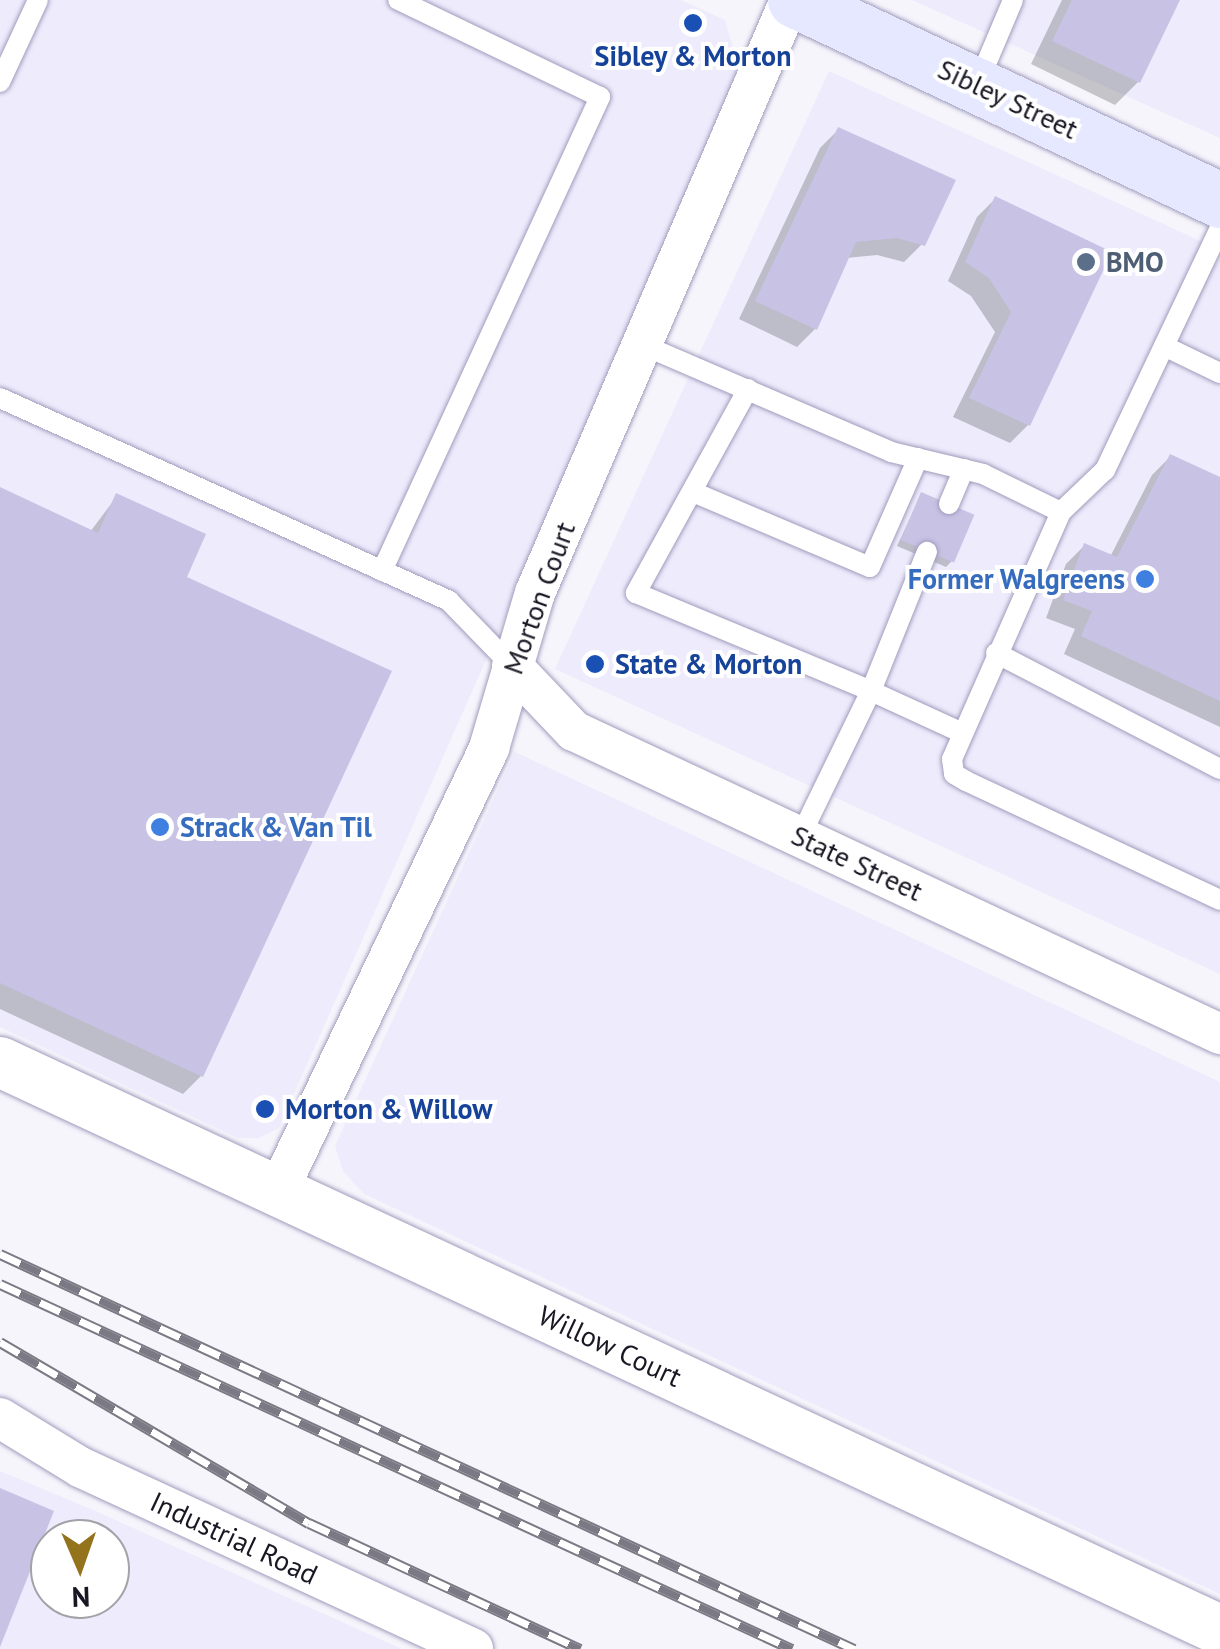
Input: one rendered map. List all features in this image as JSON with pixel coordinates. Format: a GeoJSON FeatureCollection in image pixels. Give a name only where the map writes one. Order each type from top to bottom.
{"type":"FeatureCollection","features":[{"type":"Feature","properties":{"kind":"main road","name":"Sibley Street"},"geometry":{"type":"LineString","coordinates":[[792,0],[1220,200]]}},
{"type":"Feature","properties":{"kind":"street","name":"Morton Court"},"geometry":{"type":"LineString","coordinates":[[278,1192],[489,748],[536,593],[792,0]]}},
{"type":"Feature","properties":{"kind":"street","name":"State Street"},"geometry":{"type":"LineString","coordinates":[[512,666],[574,731],[1220,1034]]}},
{"type":"Feature","properties":{"kind":"street","name":"Willow Court"},"geometry":{"type":"LineString","coordinates":[[0,1062],[1220,1630]]}},
{"type":"Feature","properties":{"kind":"street","name":"Industrial Road"},"geometry":{"type":"LineString","coordinates":[[0,1418],[80,1467],[473,1649]]}},
{"type":"Feature","properties":{"kind":"lane"},"geometry":{"type":"LineString","coordinates":[[0,82],[6,55],[38,0]]}},
{"type":"Feature","properties":{"kind":"lane"},"geometry":{"type":"LineString","coordinates":[[382,571],[600,96],[398,0]]}},
{"type":"Feature","properties":{"kind":"lane"},"geometry":{"type":"LineString","coordinates":[[978,85],[1013,0]]}},
{"type":"Feature","properties":{"kind":"lane"},"geometry":{"type":"LineString","coordinates":[[1220,228],[1105,470],[1061,512],[960,732],[952,759],[954,774],[966,781],[1220,900]]}},
{"type":"Feature","properties":{"kind":"lane"},"geometry":{"type":"LineString","coordinates":[[644,345],[918,458],[964,470],[1061,512]]}},
{"type":"Feature","properties":{"kind":"lane"},"geometry":{"type":"LineString","coordinates":[[1164,346],[1220,373]]}},
{"type":"Feature","properties":{"kind":"lane"},"geometry":{"type":"LineString","coordinates":[[748,389],[636,593],[871,690],[960,732]]}},
{"type":"Feature","properties":{"kind":"lane"},"geometry":{"type":"LineString","coordinates":[[0,398],[449,601],[512,666]]}},
{"type":"Feature","properties":{"kind":"lane"},"geometry":{"type":"LineString","coordinates":[[693,492],[870,566],[918,458]]}},
{"type":"Feature","properties":{"kind":"lane"},"geometry":{"type":"LineString","coordinates":[[948,504],[964,470]]}},
{"type":"Feature","properties":{"kind":"lane"},"geometry":{"type":"LineString","coordinates":[[800,837],[871,690],[927,552]]}},
{"type":"Feature","properties":{"kind":"lane"},"geometry":{"type":"LineString","coordinates":[[996,653],[1220,769]]}},
{"type":"Feature","properties":{"kind":"shaded area"},"geometry":{"type":"Polygon","coordinates":[[[0,0],[681,0],[725,20],[739,70],[734,99],[279,1128],[259,1138],[238,1138],[0,1027],[0,0]]]}},
{"type":"Feature","properties":{"kind":"shaded area"},"geometry":{"type":"Polygon","coordinates":[[[912,0],[1220,0],[1220,138],[912,0]]]}},
{"type":"Feature","properties":{"kind":"shaded area"},"geometry":{"type":"Polygon","coordinates":[[[829,71],[1220,250],[1220,974],[555,669],[829,71]]]}},
{"type":"Feature","properties":{"kind":"shaded area"},"geometry":{"type":"Polygon","coordinates":[[[515,752],[1220,1082],[1220,1594],[364,1194],[343,1171],[335,1146],[515,752]]]}},
{"type":"Feature","properties":{"kind":"shaded area"},"geometry":{"type":"Polygon","coordinates":[[[0,1471],[113,1519],[30,1519],[30,1619],[130,1619],[130,1527],[402,1649],[0,1649],[0,1471]]]}},
{"type":"Feature","properties":{"kind":"building"},"geometry":{"type":"Polygon","coordinates":[[[1072,0],[1180,0],[1140,83],[1052,41],[1072,0]]]}},
{"type":"Feature","properties":{"kind":"building"},"geometry":{"type":"Polygon","coordinates":[[[838,127],[956,180],[925,246],[897,238],[856,242],[817,330],[755,301],[838,127]]]}},
{"type":"Feature","properties":{"kind":"building"},"geometry":{"type":"Polygon","coordinates":[[[995,196],[1112,252],[1030,426],[969,398],[1011,312],[989,278],[965,262],[995,196]]]}},
{"type":"Feature","properties":{"kind":"building","name":"Former Walgreens"},"geometry":{"type":"Polygon","coordinates":[[[1170,454],[1220,477],[1220,701],[1081,636],[1092,611],[1063,600],[1084,543],[1117,557],[1170,454]]]}},
{"type":"Feature","properties":{"kind":"building","name":"Strack & Van Til"},"geometry":{"type":"Polygon","coordinates":[[[0,487],[98,533],[116,493],[206,534],[187,577],[392,671],[203,1077],[0,983],[0,487]]]}},
{"type":"Feature","properties":{"kind":"building"},"geometry":{"type":"Polygon","coordinates":[[[921,492],[974,515],[954,563],[901,540],[921,492]]]}},
{"type":"Feature","properties":{"kind":"building"},"geometry":{"type":"Polygon","coordinates":[[[0,1488],[54,1511],[51,1519],[30,1519],[30,1571],[0,1647],[0,1488]]]}},
{"type":"Feature","properties":{"kind":"railway"},"geometry":{"type":"LineString","coordinates":[[0,1254],[854,1649]]}},
{"type":"Feature","properties":{"kind":"railway"},"geometry":{"type":"LineString","coordinates":[[0,1284],[792,1649]]}},
{"type":"Feature","properties":{"kind":"railway"},"geometry":{"type":"LineString","coordinates":[[0,1342],[309,1523],[580,1649]]}},
{"type":"Feature","properties":{"kind":"place","name":"Sibley & Morton"},"geometry":{"type":"Point","coordinates":[693,23]}},
{"type":"Feature","properties":{"kind":"place","name":"BMO"},"geometry":{"type":"Point","coordinates":[1086,262]}},
{"type":"Feature","properties":{"kind":"place","name":"Former Walgreens"},"geometry":{"type":"Point","coordinates":[1145,579]}},
{"type":"Feature","properties":{"kind":"place","name":"State & Morton"},"geometry":{"type":"Point","coordinates":[595,664]}},
{"type":"Feature","properties":{"kind":"place","name":"Strack & Van Til"},"geometry":{"type":"Point","coordinates":[160,827]}},
{"type":"Feature","properties":{"kind":"place","name":"Morton & Willow"},"geometry":{"type":"Point","coordinates":[265,1109]}}]}
